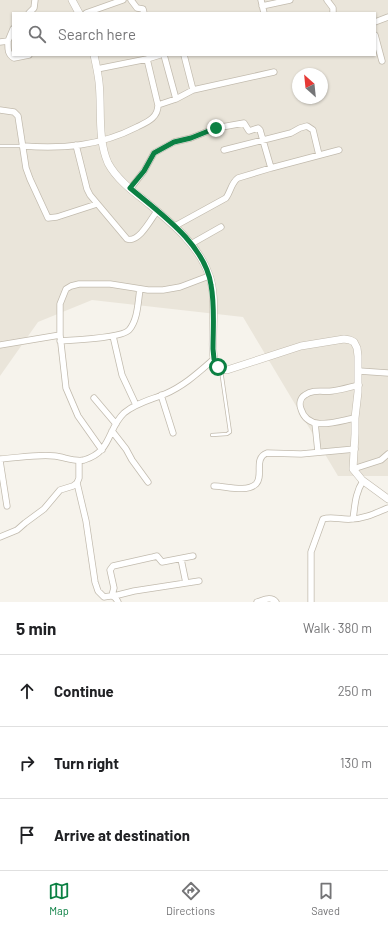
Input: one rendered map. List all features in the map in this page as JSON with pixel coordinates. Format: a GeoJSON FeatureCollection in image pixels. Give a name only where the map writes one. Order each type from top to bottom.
{"type":"FeatureCollection","features":[{"type":"Feature","properties":{"kind":"street"},"geometry":{"type":"LineString","coordinates":[[30,12],[34,8],[35,0]]}},
{"type":"Feature","properties":{"kind":"street"},"geometry":{"type":"LineString","coordinates":[[72,0],[78,12]]}},
{"type":"Feature","properties":{"kind":"street"},"geometry":{"type":"LineString","coordinates":[[89,12],[123,0]]}},
{"type":"Feature","properties":{"kind":"street"},"geometry":{"type":"LineString","coordinates":[[131,0],[135,7],[143,9],[144,12]]}},
{"type":"Feature","properties":{"kind":"street"},"geometry":{"type":"LineString","coordinates":[[261,3],[290,0]]}},
{"type":"Feature","properties":{"kind":"street"},"geometry":{"type":"LineString","coordinates":[[328,0],[333,8],[333,12]]}},
{"type":"Feature","properties":{"kind":"street"},"geometry":{"type":"LineString","coordinates":[[376,22],[388,17]]}},
{"type":"Feature","properties":{"kind":"street"},"geometry":{"type":"LineString","coordinates":[[12,31],[8,41],[10,56],[14,58],[24,56]]}},
{"type":"Feature","properties":{"kind":"street"},"geometry":{"type":"LineString","coordinates":[[376,39],[382,61]]}},
{"type":"Feature","properties":{"kind":"street"},"geometry":{"type":"LineString","coordinates":[[0,42],[8,41]]}},
{"type":"Feature","properties":{"kind":"street"},"geometry":{"type":"LineString","coordinates":[[94,56],[99,82],[103,142],[108,163],[120,179],[175,226],[191,244],[202,260],[209,276],[212,296],[214,359],[216,366],[221,370],[236,368],[301,346],[350,340],[356,345],[359,371],[353,469],[357,476],[388,499]]}},
{"type":"Feature","properties":{"kind":"street"},"geometry":{"type":"LineString","coordinates":[[97,69],[147,60],[157,56]]}},
{"type":"Feature","properties":{"kind":"street"},"geometry":{"type":"LineString","coordinates":[[164,56],[176,99]]}},
{"type":"Feature","properties":{"kind":"street"},"geometry":{"type":"LineString","coordinates":[[184,56],[193,90]]}},
{"type":"Feature","properties":{"kind":"street"},"geometry":{"type":"LineString","coordinates":[[23,146],[54,148],[103,142],[120,136],[149,121],[158,111],[158,105],[147,60]]}},
{"type":"Feature","properties":{"kind":"street"},"geometry":{"type":"LineString","coordinates":[[158,105],[176,99],[193,90],[274,72]]}},
{"type":"Feature","properties":{"kind":"street"},"geometry":{"type":"LineString","coordinates":[[0,110],[14,112],[17,114],[26,168],[48,218],[57,217],[97,204]]}},
{"type":"Feature","properties":{"kind":"street"},"geometry":{"type":"LineString","coordinates":[[130,188],[144,171],[154,153],[174,142],[191,138],[216,128],[244,123],[249,131],[259,129],[271,168]]}},
{"type":"Feature","properties":{"kind":"street"},"geometry":{"type":"LineString","coordinates":[[224,150],[291,133],[307,126],[313,130],[319,155]]}},
{"type":"Feature","properties":{"kind":"street"},"geometry":{"type":"LineString","coordinates":[[76,145],[87,189],[92,199],[124,236],[131,240],[135,238],[145,229],[157,211]]}},
{"type":"Feature","properties":{"kind":"street"},"geometry":{"type":"LineString","coordinates":[[175,226],[226,198],[238,178],[339,150]]}},
{"type":"Feature","properties":{"kind":"street"},"geometry":{"type":"LineString","coordinates":[[191,244],[221,227]]}},
{"type":"Feature","properties":{"kind":"street"},"geometry":{"type":"LineString","coordinates":[[102,450],[78,416],[66,388],[60,338],[62,298],[66,289],[79,284],[110,284],[140,289],[163,290],[174,288],[209,276]]}},
{"type":"Feature","properties":{"kind":"street"},"geometry":{"type":"LineString","coordinates":[[0,345],[60,338],[113,336],[126,333],[133,325],[140,289]]}},
{"type":"Feature","properties":{"kind":"street"},"geometry":{"type":"LineString","coordinates":[[113,336],[120,368],[136,405]]}},
{"type":"Feature","properties":{"kind":"street"},"geometry":{"type":"LineString","coordinates":[[7,506],[0,460],[54,456],[79,461],[90,458],[102,450],[122,415],[136,405],[179,387],[214,359]]}},
{"type":"Feature","properties":{"kind":"street"},"geometry":{"type":"LineString","coordinates":[[359,371],[388,373]]}},
{"type":"Feature","properties":{"kind":"street"},"geometry":{"type":"LineString","coordinates":[[355,418],[323,424],[315,423],[309,421],[303,414],[300,405],[302,397],[305,394],[314,391],[332,391],[359,385]]}},
{"type":"Feature","properties":{"kind":"street"},"geometry":{"type":"LineString","coordinates":[[161,395],[172,433]]}},
{"type":"Feature","properties":{"kind":"street"},"geometry":{"type":"LineString","coordinates":[[94,398],[116,424]]}},
{"type":"Feature","properties":{"kind":"street"},"geometry":{"type":"LineString","coordinates":[[315,423],[318,452]]}},
{"type":"Feature","properties":{"kind":"street"},"geometry":{"type":"LineString","coordinates":[[112,431],[148,482]]}},
{"type":"Feature","properties":{"kind":"street"},"geometry":{"type":"LineString","coordinates":[[214,486],[227,486],[242,489],[256,484],[259,477],[260,460],[264,454],[354,449]]}},
{"type":"Feature","properties":{"kind":"street"},"geometry":{"type":"LineString","coordinates":[[353,469],[381,460],[388,454]]}},
{"type":"Feature","properties":{"kind":"street"},"geometry":{"type":"LineString","coordinates":[[79,461],[79,478],[77,483],[86,520],[95,582],[98,591],[104,597],[199,581]]}},
{"type":"Feature","properties":{"kind":"street"},"geometry":{"type":"LineString","coordinates":[[353,519],[356,497],[359,487],[363,481]]}},
{"type":"Feature","properties":{"kind":"street"},"geometry":{"type":"LineString","coordinates":[[0,536],[17,530],[44,509],[60,490],[73,486],[77,483]]}},
{"type":"Feature","properties":{"kind":"street"},"geometry":{"type":"LineString","coordinates":[[311,602],[311,552],[321,522],[325,518],[353,519],[370,515],[388,508]]}},
{"type":"Feature","properties":{"kind":"street"},"geometry":{"type":"LineString","coordinates":[[118,602],[113,596],[114,588],[110,570],[113,566],[156,556],[162,562],[193,556]]}},
{"type":"Feature","properties":{"kind":"street"},"geometry":{"type":"LineString","coordinates":[[181,559],[186,583]]}},
{"type":"Feature","properties":{"kind":"street"},"geometry":{"type":"LineString","coordinates":[[257,602],[270,598],[276,602]]}},
{"type":"Feature","properties":{"kind":"lane"},"geometry":{"type":"LineString","coordinates":[[0,146],[23,146]]}},
{"type":"Feature","properties":{"kind":"lane"},"geometry":{"type":"LineString","coordinates":[[212,435],[227,434],[230,432],[221,370]]}},
{"type":"Feature","properties":{"kind":"shaded area"},"geometry":{"type":"Polygon","coordinates":[[[0,0],[388,0],[388,476],[338,476],[243,317],[92,300],[38,322],[0,376],[0,0]]]}},
{"type":"Feature","properties":{"kind":"route"},"geometry":{"type":"LineString","coordinates":[[216,128],[191,138],[174,142],[154,153],[144,171],[130,188],[175,226],[191,244],[205,265],[211,284],[213,349],[215,364],[218,367]]}}]}
